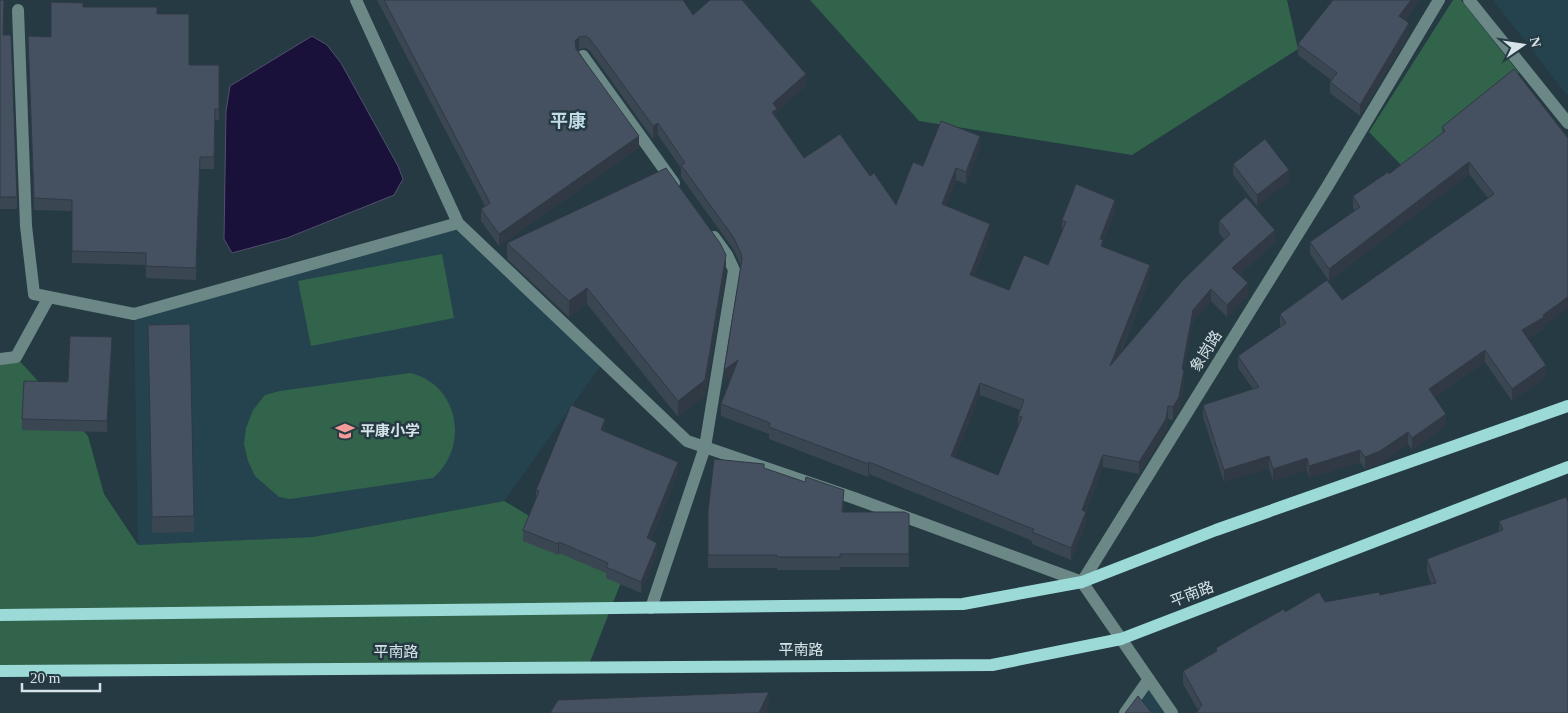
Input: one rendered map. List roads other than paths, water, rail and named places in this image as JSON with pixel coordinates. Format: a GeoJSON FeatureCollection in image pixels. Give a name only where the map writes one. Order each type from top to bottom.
{"type":"FeatureCollection","features":[{"type":"Feature","properties":{"kind":"main road"},"geometry":{"type":"LineString","coordinates":[[0,615],[964,604],[1082,582],[1216,530],[1568,406]]}},
{"type":"Feature","properties":{"kind":"main road","name":"平南路"},"geometry":{"type":"LineString","coordinates":[[0,671],[992,665],[1121,639],[1568,467]]}},
{"type":"Feature","properties":{"kind":"street"},"geometry":{"type":"LineString","coordinates":[[356,0],[458,222],[687,441],[854,498],[1082,582],[1172,713]]}},
{"type":"Feature","properties":{"kind":"street","name":"象岗路"},"geometry":{"type":"LineString","coordinates":[[1082,582],[1322,195],[1439,0]]}},
{"type":"Feature","properties":{"kind":"street"},"geometry":{"type":"LineString","coordinates":[[1469,0],[1568,122]]}},
{"type":"Feature","properties":{"kind":"street"},"geometry":{"type":"LineString","coordinates":[[18,10],[26,226],[34,294],[134,314],[458,222]]}},
{"type":"Feature","properties":{"kind":"street"},"geometry":{"type":"LineString","coordinates":[[583,56],[681,192]]}},
{"type":"Feature","properties":{"kind":"street"},"geometry":{"type":"LineString","coordinates":[[651,608],[704,447],[734,270],[727,255],[704,224]]}},
{"type":"Feature","properties":{"kind":"street"},"geometry":{"type":"LineString","coordinates":[[0,359],[16,356],[49,297]]}},
{"type":"Feature","properties":{"kind":"street"},"geometry":{"type":"LineString","coordinates":[[1125,713],[1148,679]]}},
{"type":"Feature","properties":{"kind":"place","name":"平康小学"},"geometry":{"type":"Point","coordinates":[345,431]}},
{"type":"Feature","properties":{"kind":"district","name":"平康"},"geometry":{"type":"Point","coordinates":[568,121]}}]}
